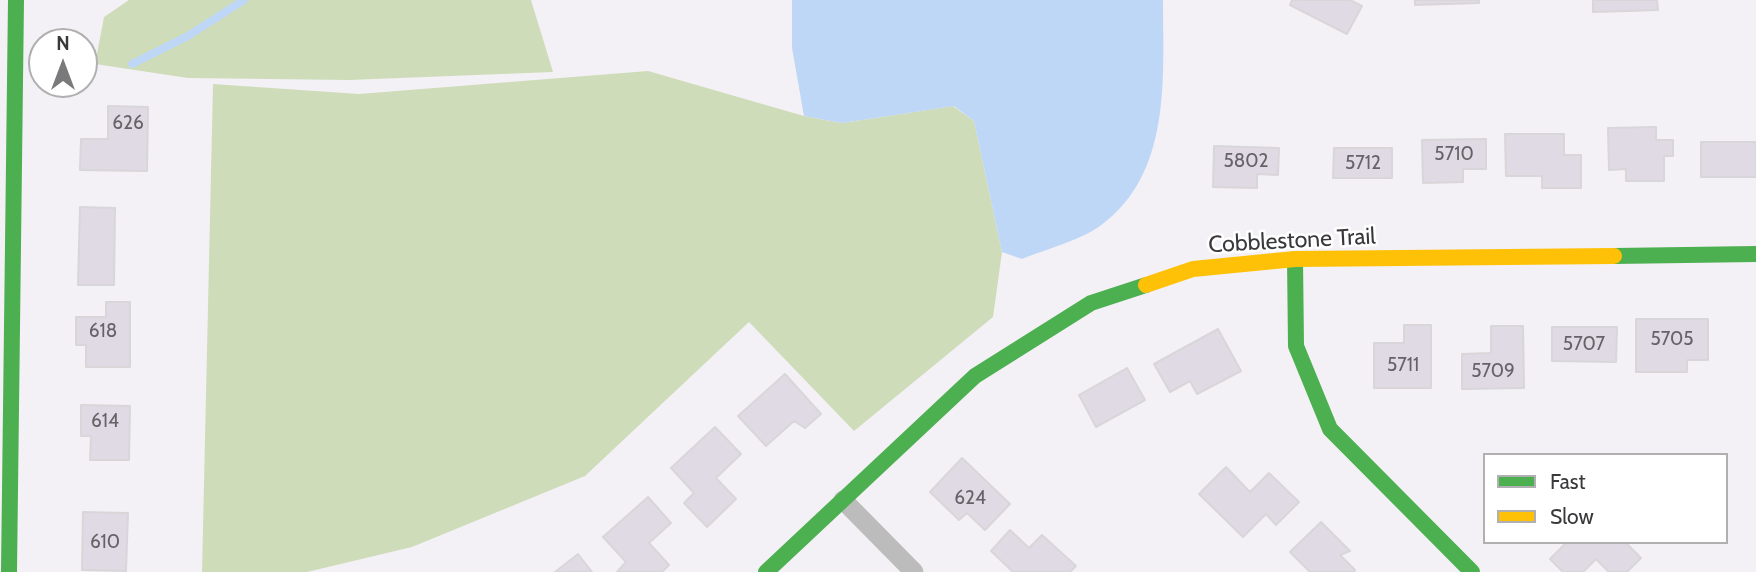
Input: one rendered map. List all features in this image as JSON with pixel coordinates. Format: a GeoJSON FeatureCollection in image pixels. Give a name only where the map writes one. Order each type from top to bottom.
{"type":"FeatureCollection","features":[{"type":"Feature","properties":{"kind":"street"},"geometry":{"type":"LineString","coordinates":[[9,572],[16,0]]}},
{"type":"Feature","properties":{"kind":"street","name":"Cobblestone Trail"},"geometry":{"type":"LineString","coordinates":[[766,572],[975,376],[1091,303],[1193,269],[1294,259],[1756,254]]}},
{"type":"Feature","properties":{"kind":"street"},"geometry":{"type":"LineString","coordinates":[[1294,259],[1296,346],[1330,429],[1472,572]]}},
{"type":"Feature","properties":{"kind":"street"},"geometry":{"type":"LineString","coordinates":[[843,500],[914,572]]}},
{"type":"Feature","properties":{"kind":"green space"},"geometry":{"type":"Polygon","coordinates":[[[129,0],[531,0],[553,72],[349,80],[188,78],[98,64],[104,17],[129,0]]]}},
{"type":"Feature","properties":{"kind":"green space"},"geometry":{"type":"Polygon","coordinates":[[[648,71],[804,116],[842,123],[953,106],[974,121],[1002,252],[993,317],[854,431],[749,322],[585,476],[412,547],[307,572],[202,572],[213,84],[359,94],[648,71]]]}},
{"type":"Feature","properties":{"kind":"water"},"geometry":{"type":"Polygon","coordinates":[[[792,0],[1163,0],[1162,92],[1152,152],[1140,180],[1123,205],[1092,231],[1022,259],[1002,252],[974,121],[954,106],[842,123],[804,116],[792,48],[792,0]]]}},
{"type":"Feature","properties":{"kind":"building"},"geometry":{"type":"Polygon","coordinates":[[[1292,0],[1350,0],[1362,6],[1347,34],[1290,5],[1292,0]]]}},
{"type":"Feature","properties":{"kind":"building"},"geometry":{"type":"Polygon","coordinates":[[[1415,0],[1479,0],[1479,3],[1415,5],[1415,0]]]}},
{"type":"Feature","properties":{"kind":"building"},"geometry":{"type":"Polygon","coordinates":[[[1593,0],[1657,0],[1658,10],[1593,12],[1593,0]]]}},
{"type":"Feature","properties":{"kind":"building"},"geometry":{"type":"Polygon","coordinates":[[[108,106],[148,107],[147,171],[80,170],[81,139],[108,139],[108,106]]]}},
{"type":"Feature","properties":{"kind":"building"},"geometry":{"type":"Polygon","coordinates":[[[1656,127],[1656,140],[1673,140],[1673,156],[1664,156],[1664,181],[1626,181],[1626,169],[1609,170],[1608,128],[1656,127]]]}},
{"type":"Feature","properties":{"kind":"building"},"geometry":{"type":"Polygon","coordinates":[[[1505,134],[1564,134],[1564,155],[1581,155],[1581,188],[1542,188],[1542,176],[1506,176],[1505,134]]]}},
{"type":"Feature","properties":{"kind":"building"},"geometry":{"type":"Polygon","coordinates":[[[1486,139],[1486,169],[1463,169],[1463,182],[1423,183],[1422,140],[1486,139]]]}},
{"type":"Feature","properties":{"kind":"building"},"geometry":{"type":"Polygon","coordinates":[[[1701,142],[1756,142],[1756,177],[1701,177],[1701,142]]]}},
{"type":"Feature","properties":{"kind":"building"},"geometry":{"type":"Polygon","coordinates":[[[1214,146],[1279,148],[1278,175],[1257,174],[1257,188],[1213,187],[1214,146]]]}},
{"type":"Feature","properties":{"kind":"building"},"geometry":{"type":"Polygon","coordinates":[[[1334,148],[1392,148],[1392,178],[1333,178],[1334,148]]]}},
{"type":"Feature","properties":{"kind":"building"},"geometry":{"type":"Polygon","coordinates":[[[80,207],[115,208],[114,285],[78,285],[80,207]]]}},
{"type":"Feature","properties":{"kind":"building"},"geometry":{"type":"Polygon","coordinates":[[[106,302],[130,302],[130,367],[86,367],[86,345],[76,345],[76,317],[106,317],[106,302]]]}},
{"type":"Feature","properties":{"kind":"building"},"geometry":{"type":"Polygon","coordinates":[[[1636,319],[1708,319],[1708,360],[1687,360],[1687,372],[1636,372],[1636,319]]]}},
{"type":"Feature","properties":{"kind":"building"},"geometry":{"type":"Polygon","coordinates":[[[1404,325],[1431,325],[1431,388],[1374,388],[1374,343],[1404,343],[1404,325]]]}},
{"type":"Feature","properties":{"kind":"building"},"geometry":{"type":"Polygon","coordinates":[[[1491,326],[1523,326],[1524,388],[1462,389],[1462,354],[1491,353],[1491,326]]]}},
{"type":"Feature","properties":{"kind":"building"},"geometry":{"type":"Polygon","coordinates":[[[1552,327],[1617,327],[1616,362],[1552,361],[1552,327]]]}},
{"type":"Feature","properties":{"kind":"building"},"geometry":{"type":"Polygon","coordinates":[[[1218,329],[1241,371],[1197,394],[1190,381],[1170,392],[1154,364],[1218,329]]]}},
{"type":"Feature","properties":{"kind":"building"},"geometry":{"type":"Polygon","coordinates":[[[1127,368],[1145,400],[1096,427],[1079,395],[1127,368]]]}},
{"type":"Feature","properties":{"kind":"building"},"geometry":{"type":"Polygon","coordinates":[[[785,374],[821,414],[805,428],[794,421],[766,446],[738,416],[785,374]]]}},
{"type":"Feature","properties":{"kind":"building"},"geometry":{"type":"Polygon","coordinates":[[[81,405],[130,406],[129,460],[90,460],[91,436],[81,436],[81,405]]]}},
{"type":"Feature","properties":{"kind":"building"},"geometry":{"type":"Polygon","coordinates":[[[715,427],[741,454],[716,478],[736,499],[707,527],[684,503],[694,493],[671,468],[715,427]]]}},
{"type":"Feature","properties":{"kind":"building"},"geometry":{"type":"Polygon","coordinates":[[[962,458],[1010,504],[985,530],[967,513],[959,520],[930,492],[962,458]]]}},
{"type":"Feature","properties":{"kind":"building"},"geometry":{"type":"Polygon","coordinates":[[[1226,467],[1250,492],[1269,473],[1299,502],[1276,525],[1266,514],[1243,537],[1199,494],[1226,467]]]}},
{"type":"Feature","properties":{"kind":"building"},"geometry":{"type":"Polygon","coordinates":[[[648,497],[671,523],[649,543],[669,565],[662,572],[617,572],[626,562],[603,537],[648,497]]]}},
{"type":"Feature","properties":{"kind":"building"},"geometry":{"type":"Polygon","coordinates":[[[83,512],[128,513],[126,571],[82,570],[83,512]]]}},
{"type":"Feature","properties":{"kind":"building"},"geometry":{"type":"Polygon","coordinates":[[[1321,522],[1350,551],[1340,555],[1354,572],[1310,572],[1290,552],[1321,522]]]}},
{"type":"Feature","properties":{"kind":"building"},"geometry":{"type":"Polygon","coordinates":[[[1010,530],[1029,548],[1042,535],[1076,566],[1070,572],[1013,572],[991,551],[1010,530]]]}},
{"type":"Feature","properties":{"kind":"building"},"geometry":{"type":"Polygon","coordinates":[[[1565,544],[1627,544],[1641,558],[1627,572],[1609,572],[1596,559],[1583,572],[1563,572],[1550,559],[1565,544]]]}},
{"type":"Feature","properties":{"kind":"building"},"geometry":{"type":"Polygon","coordinates":[[[578,554],[592,572],[555,572],[578,554]]]}},
{"type":"Feature","properties":{"kind":"waterway"},"geometry":{"type":"LineString","coordinates":[[132,64],[188,36],[244,0]]}},
{"type":"Feature","properties":{"kind":"traffic: fast"},"geometry":{"type":"LineString","coordinates":[[9,572],[16,0]]}},
{"type":"Feature","properties":{"kind":"traffic: fast"},"geometry":{"type":"LineString","coordinates":[[1614,256],[1756,254]]}},
{"type":"Feature","properties":{"kind":"traffic: fast"},"geometry":{"type":"LineString","coordinates":[[1295,259],[1296,346],[1330,429],[1472,572]]}},
{"type":"Feature","properties":{"kind":"traffic: fast"},"geometry":{"type":"LineString","coordinates":[[766,572],[975,376],[1091,303],[1146,285]]}},
{"type":"Feature","properties":{"kind":"traffic: slow"},"geometry":{"type":"LineString","coordinates":[[1146,285],[1193,269],[1295,259],[1614,256]]}}]}
